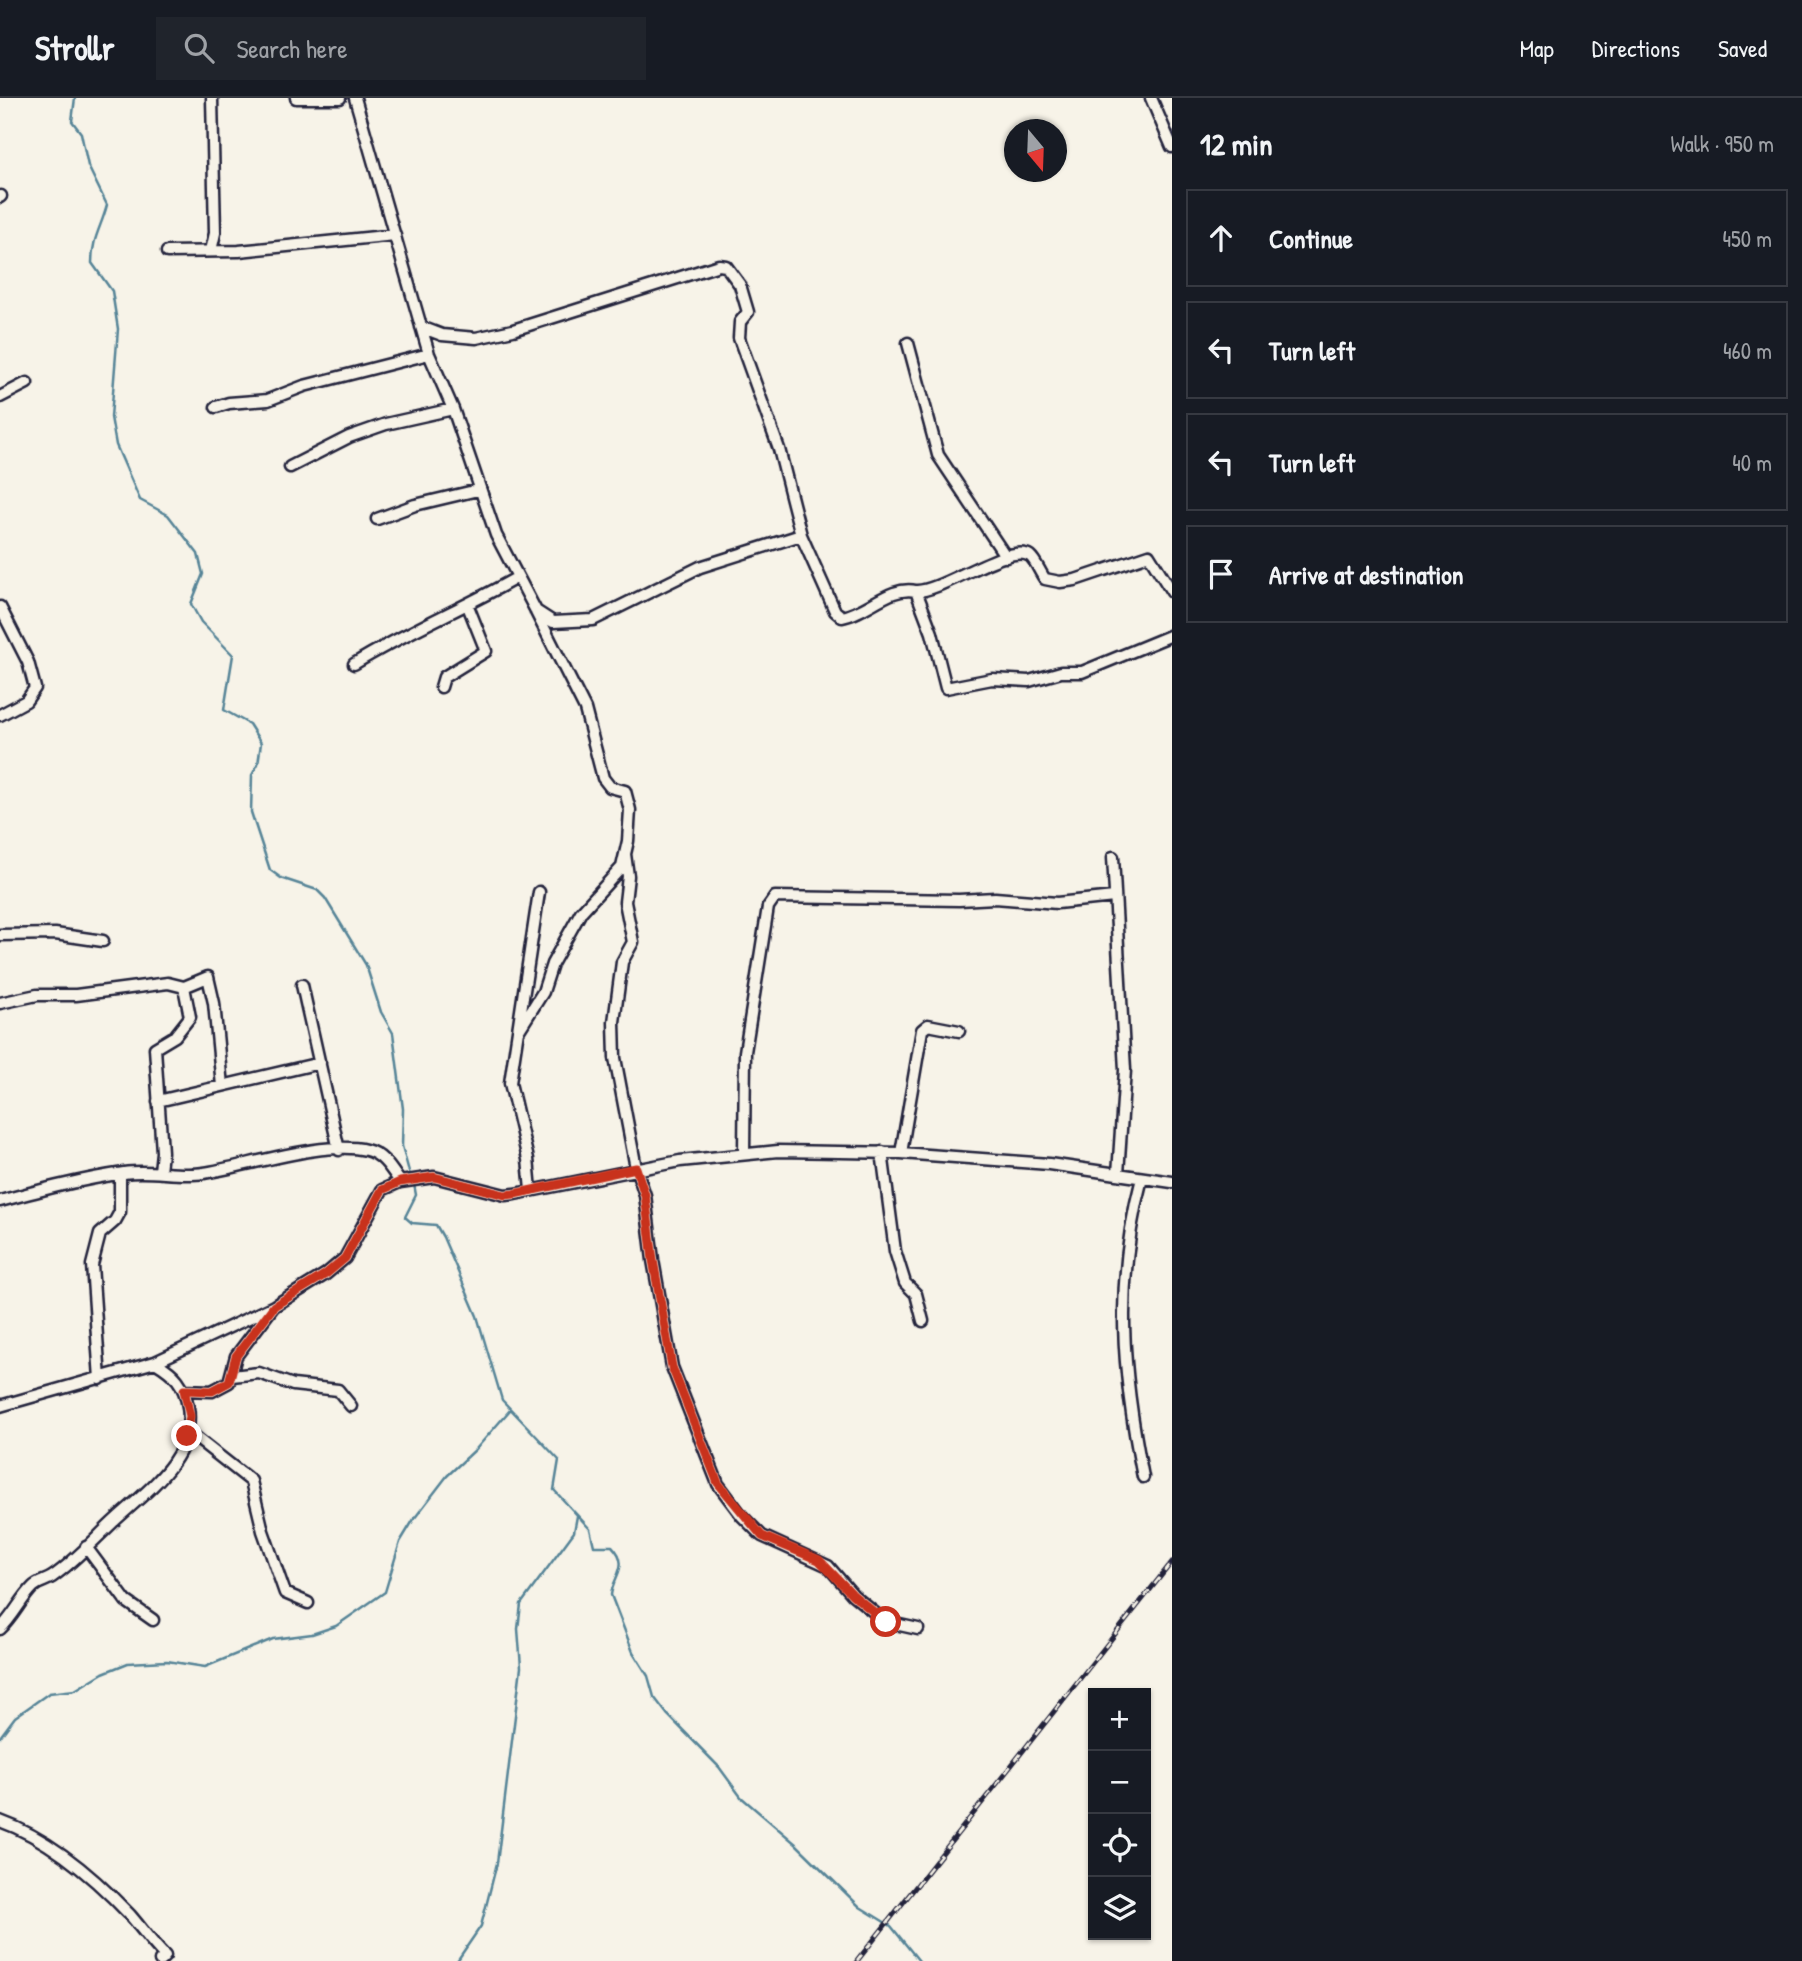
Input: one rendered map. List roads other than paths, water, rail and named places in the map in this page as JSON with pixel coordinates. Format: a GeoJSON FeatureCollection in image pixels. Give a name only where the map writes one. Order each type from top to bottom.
{"type":"FeatureCollection","features":[{"type":"Feature","properties":{"kind":"street"},"geometry":{"type":"LineString","coordinates":[[211,251],[215,233],[212,98]]}},
{"type":"Feature","properties":{"kind":"street"},"geometry":{"type":"LineString","coordinates":[[296,98],[340,98]]}},
{"type":"Feature","properties":{"kind":"street"},"geometry":{"type":"LineString","coordinates":[[355,98],[429,354],[453,409],[478,490],[518,577],[586,709],[603,778],[610,787],[625,791],[630,810],[622,867],[580,912],[552,964],[543,992],[519,1030]]}},
{"type":"Feature","properties":{"kind":"street"},"geometry":{"type":"LineString","coordinates":[[1151,98],[1172,147]]}},
{"type":"Feature","properties":{"kind":"street"},"geometry":{"type":"LineString","coordinates":[[167,252],[395,236]]}},
{"type":"Feature","properties":{"kind":"street"},"geometry":{"type":"LineString","coordinates":[[421,327],[442,335],[476,338],[513,330],[719,265],[726,266],[740,285],[748,312],[740,321],[739,338],[779,449],[801,535],[815,572],[835,611],[842,617],[881,599],[908,590],[916,591],[1006,557],[1023,554],[1032,557],[1045,579],[1060,582],[1149,555],[1172,592]]}},
{"type":"Feature","properties":{"kind":"street"},"geometry":{"type":"LineString","coordinates":[[908,343],[938,454],[1006,557]]}},
{"type":"Feature","properties":{"kind":"street"},"geometry":{"type":"LineString","coordinates":[[216,407],[229,403],[268,400],[304,386],[429,354]]}},
{"type":"Feature","properties":{"kind":"street"},"geometry":{"type":"LineString","coordinates":[[0,397],[27,383]]}},
{"type":"Feature","properties":{"kind":"street"},"geometry":{"type":"LineString","coordinates":[[290,467],[349,437],[386,424],[453,409]]}},
{"type":"Feature","properties":{"kind":"street"},"geometry":{"type":"LineString","coordinates":[[377,519],[415,505],[478,490]]}},
{"type":"Feature","properties":{"kind":"street"},"geometry":{"type":"LineString","coordinates":[[536,611],[553,621],[593,620],[700,567],[801,535]]}},
{"type":"Feature","properties":{"kind":"street"},"geometry":{"type":"LineString","coordinates":[[354,664],[392,641],[468,606],[518,577]]}},
{"type":"Feature","properties":{"kind":"street"},"geometry":{"type":"LineString","coordinates":[[916,591],[940,659],[946,688],[992,679],[1029,681],[1061,672],[1082,672],[1172,635]]}},
{"type":"Feature","properties":{"kind":"street"},"geometry":{"type":"LineString","coordinates":[[441,687],[444,677],[486,651],[468,606]]}},
{"type":"Feature","properties":{"kind":"street"},"geometry":{"type":"LineString","coordinates":[[0,607],[28,662],[35,688],[26,701],[0,715]]}},
{"type":"Feature","properties":{"kind":"street"},"geometry":{"type":"LineString","coordinates":[[625,854],[628,876],[625,902],[633,942],[622,962],[614,1023],[615,1058],[636,1168],[645,1195],[653,1260],[672,1367],[718,1483],[762,1536],[819,1560],[853,1595],[886,1622],[901,1628],[918,1629]]}},
{"type":"Feature","properties":{"kind":"street"},"geometry":{"type":"LineString","coordinates":[[1113,857],[1125,1070],[1118,1174]]}},
{"type":"Feature","properties":{"kind":"street"},"geometry":{"type":"LineString","coordinates":[[531,1190],[528,1159],[510,1083],[539,892]]}},
{"type":"Feature","properties":{"kind":"street"},"geometry":{"type":"LineString","coordinates":[[744,1154],[746,1052],[768,907],[775,897],[958,900],[995,898],[1057,903],[1114,897]]}},
{"type":"Feature","properties":{"kind":"street"},"geometry":{"type":"LineString","coordinates":[[0,935],[55,934],[103,941]]}},
{"type":"Feature","properties":{"kind":"street"},"geometry":{"type":"LineString","coordinates":[[0,1003],[37,995],[76,995],[168,983],[184,987],[208,977],[214,1003],[222,1086]]}},
{"type":"Feature","properties":{"kind":"street"},"geometry":{"type":"LineString","coordinates":[[302,985],[340,1150]]}},
{"type":"Feature","properties":{"kind":"street"},"geometry":{"type":"LineString","coordinates":[[160,1171],[163,1152],[155,1048],[175,1036],[190,1017],[184,987]]}},
{"type":"Feature","properties":{"kind":"street"},"geometry":{"type":"LineString","coordinates":[[901,1153],[922,1030],[928,1025],[959,1031]]}},
{"type":"Feature","properties":{"kind":"street"},"geometry":{"type":"LineString","coordinates":[[158,1101],[320,1063]]}},
{"type":"Feature","properties":{"kind":"street"},"geometry":{"type":"LineString","coordinates":[[0,1201],[120,1174],[160,1171],[201,1174],[271,1160],[290,1153],[340,1150],[365,1149],[379,1155],[409,1180]]}},
{"type":"Feature","properties":{"kind":"street"},"geometry":{"type":"LineString","coordinates":[[0,1406],[155,1362],[274,1306],[338,1266],[354,1246],[365,1219],[382,1190],[409,1180],[434,1177],[505,1195],[636,1168],[778,1151],[882,1152],[1049,1164],[1172,1182]]}},
{"type":"Feature","properties":{"kind":"street"},"geometry":{"type":"LineString","coordinates":[[882,1152],[895,1251],[905,1283],[916,1294],[923,1321]]}},
{"type":"Feature","properties":{"kind":"street"},"geometry":{"type":"LineString","coordinates":[[100,1379],[92,1265],[100,1234],[115,1221],[120,1212],[120,1174]]}},
{"type":"Feature","properties":{"kind":"street"},"geometry":{"type":"LineString","coordinates":[[1142,1178],[1127,1248],[1124,1353],[1127,1398],[1143,1477]]}},
{"type":"Feature","properties":{"kind":"street"},"geometry":{"type":"LineString","coordinates":[[184,1390],[212,1391],[224,1386],[232,1376],[236,1356],[274,1306]]}},
{"type":"Feature","properties":{"kind":"street"},"geometry":{"type":"LineString","coordinates":[[0,1629],[34,1586],[52,1577],[86,1547],[159,1479],[180,1453],[187,1436],[190,1416],[184,1390],[176,1374],[155,1362]]}},
{"type":"Feature","properties":{"kind":"street"},"geometry":{"type":"LineString","coordinates":[[232,1376],[260,1373],[293,1385],[338,1390],[351,1406]]}},
{"type":"Feature","properties":{"kind":"street"},"geometry":{"type":"LineString","coordinates":[[187,1436],[195,1437],[251,1480],[263,1531],[285,1593],[308,1603]]}},
{"type":"Feature","properties":{"kind":"street"},"geometry":{"type":"LineString","coordinates":[[86,1547],[126,1601],[153,1620]]}},
{"type":"Feature","properties":{"kind":"street"},"geometry":{"type":"LineString","coordinates":[[0,1821],[44,1843],[79,1870],[130,1915],[165,1956],[160,1961]]}},
{"type":"Feature","properties":{"kind":"waterway"},"geometry":{"type":"LineString","coordinates":[[75,98],[72,121],[81,133],[88,166],[107,205],[95,240],[92,263],[112,291],[118,329],[111,417],[116,445],[140,500],[168,515],[198,554],[203,574],[191,604],[201,622],[233,655],[224,710],[249,724],[261,743],[258,764],[252,775],[251,812],[270,870],[281,878],[317,890],[325,898],[366,965],[381,1012],[393,1033],[403,1109],[402,1146],[411,1179]]}},
{"type":"Feature","properties":{"kind":"waterway"},"geometry":{"type":"LineString","coordinates":[[414,1184],[416,1195],[405,1217],[412,1223],[436,1225],[443,1237],[477,1316],[502,1400],[559,1460],[554,1490],[590,1529],[594,1546],[612,1546],[620,1559],[621,1565],[611,1595],[633,1652],[648,1676],[654,1697],[719,1767],[741,1797],[797,1845],[860,1907],[891,1926],[919,1961]]}},
{"type":"Feature","properties":{"kind":"waterway"},"geometry":{"type":"LineString","coordinates":[[0,1737],[15,1717],[49,1693],[75,1690],[103,1673],[128,1663],[167,1661],[205,1667],[273,1639],[312,1634],[336,1626],[385,1592],[400,1542],[414,1519],[447,1476],[476,1449],[510,1410]]}},
{"type":"Feature","properties":{"kind":"waterway"},"geometry":{"type":"LineString","coordinates":[[457,1961],[481,1926],[497,1863],[521,1667],[518,1629],[521,1604],[574,1532],[577,1516]]}},
{"type":"Feature","properties":{"kind":"railway"},"geometry":{"type":"LineString","coordinates":[[857,1961],[1172,1562]]}}]}
